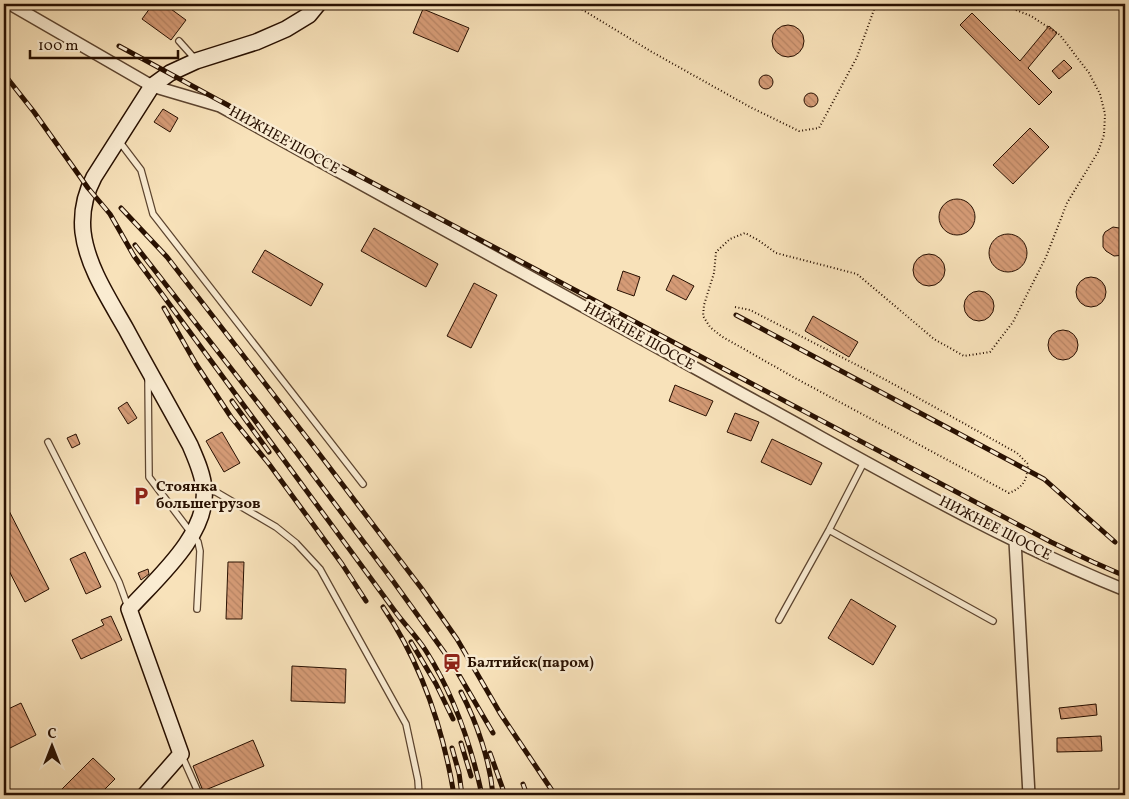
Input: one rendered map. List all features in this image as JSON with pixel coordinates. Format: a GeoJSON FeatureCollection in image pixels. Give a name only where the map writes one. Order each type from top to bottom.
{"type":"FeatureCollection","features":[{"type":"Feature","properties":{"kind":"main road"},"geometry":{"type":"LineString","coordinates":[[146,795],[181,754],[129,609],[172,564],[192,534],[201,517],[204,490],[200,471],[190,445],[102,286],[88,252],[83,233],[82,218],[84,204],[88,188],[152,86],[170,73],[196,61],[256,42],[286,29],[309,15],[318,4]]}},
{"type":"Feature","properties":{"kind":"street","name":"НИЖНЕЕ ШОССЕ"},"geometry":{"type":"LineString","coordinates":[[10,4],[152,86],[220,106],[865,461],[1015,541],[1089,576],[1125,590]]}},
{"type":"Feature","properties":{"kind":"street"},"geometry":{"type":"LineString","coordinates":[[1015,541],[1029,795]]}},
{"type":"Feature","properties":{"kind":"lane"},"geometry":{"type":"LineString","coordinates":[[179,41],[196,61]]}},
{"type":"Feature","properties":{"kind":"lane"},"geometry":{"type":"LineString","coordinates":[[118,141],[141,170],[153,214],[363,484]]}},
{"type":"Feature","properties":{"kind":"lane"},"geometry":{"type":"LineString","coordinates":[[148,368],[149,477],[198,542],[200,552],[197,609]]}},
{"type":"Feature","properties":{"kind":"lane"},"geometry":{"type":"LineString","coordinates":[[48,442],[119,582],[129,609]]}},
{"type":"Feature","properties":{"kind":"lane"},"geometry":{"type":"LineString","coordinates":[[779,620],[865,461]]}},
{"type":"Feature","properties":{"kind":"lane"},"geometry":{"type":"LineString","coordinates":[[204,490],[216,492],[276,527],[296,543],[320,569],[406,724],[418,780],[419,795]]}},
{"type":"Feature","properties":{"kind":"lane"},"geometry":{"type":"LineString","coordinates":[[829,530],[993,621]]}},
{"type":"Feature","properties":{"kind":"lane"},"geometry":{"type":"LineString","coordinates":[[181,754],[199,794]]}},
{"type":"Feature","properties":{"kind":"path"},"geometry":{"type":"LineString","coordinates":[[573,4],[652,52],[799,131],[819,128],[857,56],[876,4]]}},
{"type":"Feature","properties":{"kind":"path"},"geometry":{"type":"LineString","coordinates":[[736,307],[750,310],[886,380],[1017,453],[1028,464],[1027,478],[1018,489],[1008,493],[795,378],[721,336],[710,327],[703,316],[704,306],[714,273],[716,252],[730,239],[745,233],[776,253],[857,274],[934,339],[964,356],[990,352],[1012,322],[1046,257],[1067,203],[1098,152],[1104,134],[1105,114],[1100,94],[1089,73],[1060,35],[1031,16],[1001,4]]}},
{"type":"Feature","properties":{"kind":"building"},"geometry":{"type":"Polygon","coordinates":[[[153,4],[164,4],[186,20],[171,40],[142,19],[153,4]]]}},
{"type":"Feature","properties":{"kind":"building"},"geometry":{"type":"Polygon","coordinates":[[[423,9],[469,28],[458,52],[413,33],[423,9]]]}},
{"type":"Feature","properties":{"kind":"building"},"geometry":{"type":"Polygon","coordinates":[[[972,13],[1020,61],[1049,26],[1057,33],[1028,68],[1052,92],[1039,105],[960,25],[972,13]]]}},
{"type":"Feature","properties":{"kind":"building"},"geometry":{"type":"Polygon","coordinates":[[[788,25],[794,26],[799,30],[803,35],[803,47],[799,52],[794,56],[788,57],[782,56],[777,52],[773,47],[772,41],[773,35],[777,30],[782,26],[788,25]]]}},
{"type":"Feature","properties":{"kind":"building"},"geometry":{"type":"Polygon","coordinates":[[[1064,60],[1072,68],[1059,79],[1052,71],[1064,60]]]}},
{"type":"Feature","properties":{"kind":"building"},"geometry":{"type":"Polygon","coordinates":[[[763,75],[769,75],[773,82],[769,89],[763,89],[759,85],[759,79],[763,75]]]}},
{"type":"Feature","properties":{"kind":"building"},"geometry":{"type":"Polygon","coordinates":[[[808,93],[814,93],[818,100],[814,107],[808,107],[804,103],[804,97],[808,93]]]}},
{"type":"Feature","properties":{"kind":"building"},"geometry":{"type":"Polygon","coordinates":[[[163,109],[178,118],[170,132],[154,122],[163,109]]]}},
{"type":"Feature","properties":{"kind":"building"},"geometry":{"type":"Polygon","coordinates":[[[1030,128],[1049,147],[1013,184],[993,165],[1030,128]]]}},
{"type":"Feature","properties":{"kind":"building"},"geometry":{"type":"Polygon","coordinates":[[[957,199],[970,204],[975,217],[970,230],[957,235],[944,230],[939,217],[944,204],[957,199]]]}},
{"type":"Feature","properties":{"kind":"building"},"geometry":{"type":"Polygon","coordinates":[[[1113,227],[1125,229],[1125,255],[1114,256],[1103,247],[1105,232],[1113,227]]]}},
{"type":"Feature","properties":{"kind":"building"},"geometry":{"type":"Polygon","coordinates":[[[374,228],[438,264],[426,287],[361,251],[374,228]]]}},
{"type":"Feature","properties":{"kind":"building"},"geometry":{"type":"Polygon","coordinates":[[[1008,234],[1021,240],[1027,253],[1021,266],[1008,272],[995,266],[989,253],[995,240],[1008,234]]]}},
{"type":"Feature","properties":{"kind":"building"},"geometry":{"type":"Polygon","coordinates":[[[265,250],[323,284],[311,306],[252,272],[265,250]]]}},
{"type":"Feature","properties":{"kind":"building"},"geometry":{"type":"Polygon","coordinates":[[[929,254],[935,255],[940,259],[944,264],[944,276],[940,281],[935,285],[929,286],[923,285],[918,281],[914,276],[913,270],[914,264],[918,259],[923,255],[929,254]]]}},
{"type":"Feature","properties":{"kind":"building"},"geometry":{"type":"Polygon","coordinates":[[[623,271],[640,277],[634,296],[617,290],[623,271]]]}},
{"type":"Feature","properties":{"kind":"building"},"geometry":{"type":"Polygon","coordinates":[[[673,275],[694,286],[686,300],[666,290],[673,275]]]}},
{"type":"Feature","properties":{"kind":"building"},"geometry":{"type":"Polygon","coordinates":[[[1091,277],[1102,281],[1106,292],[1102,303],[1091,307],[1080,303],[1076,292],[1080,281],[1091,277]]]}},
{"type":"Feature","properties":{"kind":"building"},"geometry":{"type":"Polygon","coordinates":[[[474,283],[497,295],[471,348],[447,336],[474,283]]]}},
{"type":"Feature","properties":{"kind":"building"},"geometry":{"type":"Polygon","coordinates":[[[979,291],[990,295],[994,306],[990,317],[979,321],[968,317],[964,306],[968,295],[979,291]]]}},
{"type":"Feature","properties":{"kind":"building"},"geometry":{"type":"Polygon","coordinates":[[[813,316],[858,342],[849,357],[805,331],[813,316]]]}},
{"type":"Feature","properties":{"kind":"building"},"geometry":{"type":"Polygon","coordinates":[[[1063,330],[1069,331],[1077,339],[1077,351],[1069,359],[1063,360],[1057,359],[1049,351],[1048,345],[1049,339],[1057,331],[1063,330]]]}},
{"type":"Feature","properties":{"kind":"building"},"geometry":{"type":"Polygon","coordinates":[[[675,385],[713,401],[706,416],[669,401],[675,385]]]}},
{"type":"Feature","properties":{"kind":"building"},"geometry":{"type":"Polygon","coordinates":[[[127,402],[137,418],[128,424],[118,408],[127,402]]]}},
{"type":"Feature","properties":{"kind":"building"},"geometry":{"type":"Polygon","coordinates":[[[735,413],[759,422],[751,441],[727,432],[735,413]]]}},
{"type":"Feature","properties":{"kind":"building"},"geometry":{"type":"Polygon","coordinates":[[[222,432],[240,463],[224,472],[206,441],[222,432]]]}},
{"type":"Feature","properties":{"kind":"building"},"geometry":{"type":"Polygon","coordinates":[[[76,434],[80,444],[72,448],[67,438],[76,434]]]}},
{"type":"Feature","properties":{"kind":"building"},"geometry":{"type":"Polygon","coordinates":[[[772,439],[822,463],[811,485],[761,462],[772,439]]]}},
{"type":"Feature","properties":{"kind":"building"},"geometry":{"type":"Polygon","coordinates":[[[4,501],[49,589],[25,602],[4,561],[4,501]]]}},
{"type":"Feature","properties":{"kind":"building"},"geometry":{"type":"Polygon","coordinates":[[[85,552],[101,587],[86,594],[70,559],[85,552]]]}},
{"type":"Feature","properties":{"kind":"building"},"geometry":{"type":"Polygon","coordinates":[[[228,562],[244,562],[242,619],[226,619],[228,562]]]}},
{"type":"Feature","properties":{"kind":"building"},"geometry":{"type":"Polygon","coordinates":[[[148,569],[149,574],[141,580],[138,573],[148,569]]]}},
{"type":"Feature","properties":{"kind":"building"},"geometry":{"type":"Polygon","coordinates":[[[851,599],[896,626],[873,665],[828,638],[851,599]]]}},
{"type":"Feature","properties":{"kind":"building"},"geometry":{"type":"Polygon","coordinates":[[[111,616],[122,640],[81,659],[72,640],[104,625],[101,620],[111,616]]]}},
{"type":"Feature","properties":{"kind":"building"},"geometry":{"type":"Polygon","coordinates":[[[292,666],[346,669],[345,703],[291,701],[292,666]]]}},
{"type":"Feature","properties":{"kind":"building"},"geometry":{"type":"Polygon","coordinates":[[[21,703],[36,735],[4,751],[4,711],[21,703]]]}},
{"type":"Feature","properties":{"kind":"building"},"geometry":{"type":"Polygon","coordinates":[[[1096,704],[1097,715],[1061,719],[1059,708],[1096,704]]]}},
{"type":"Feature","properties":{"kind":"building"},"geometry":{"type":"Polygon","coordinates":[[[1101,736],[1102,751],[1057,752],[1057,738],[1101,736]]]}},
{"type":"Feature","properties":{"kind":"building"},"geometry":{"type":"Polygon","coordinates":[[[253,740],[264,766],[203,791],[193,766],[253,740]]]}},
{"type":"Feature","properties":{"kind":"building"},"geometry":{"type":"Polygon","coordinates":[[[93,758],[115,779],[99,795],[56,795],[93,758]]]}},
{"type":"Feature","properties":{"kind":"railway"},"geometry":{"type":"LineString","coordinates":[[119,46],[301,145],[1051,542],[1125,576]]}},
{"type":"Feature","properties":{"kind":"railway"},"geometry":{"type":"LineString","coordinates":[[4,74],[34,112],[88,188],[110,214],[134,256],[397,614],[423,646],[453,703],[473,758],[482,795]]}},
{"type":"Feature","properties":{"kind":"railway"},"geometry":{"type":"LineString","coordinates":[[121,208],[167,257],[422,589],[457,639],[500,713],[555,795]]}},
{"type":"Feature","properties":{"kind":"railway"},"geometry":{"type":"LineString","coordinates":[[135,245],[293,448],[393,581],[452,663],[493,733]]}},
{"type":"Feature","properties":{"kind":"railway"},"geometry":{"type":"LineString","coordinates":[[164,308],[196,364],[231,417],[269,464],[342,564],[366,601]]}},
{"type":"Feature","properties":{"kind":"railway"},"geometry":{"type":"LineString","coordinates":[[736,315],[1044,479],[1115,542]]}},
{"type":"Feature","properties":{"kind":"railway"},"geometry":{"type":"LineString","coordinates":[[232,401],[269,452]]}},
{"type":"Feature","properties":{"kind":"railway"},"geometry":{"type":"LineString","coordinates":[[383,607],[409,651],[429,697],[444,745],[454,795]]}},
{"type":"Feature","properties":{"kind":"railway"},"geometry":{"type":"LineString","coordinates":[[411,642],[436,684],[453,719]]}},
{"type":"Feature","properties":{"kind":"railway"},"geometry":{"type":"LineString","coordinates":[[461,692],[482,742],[493,795]]}},
{"type":"Feature","properties":{"kind":"railway"},"geometry":{"type":"LineString","coordinates":[[461,743],[471,776]]}},
{"type":"Feature","properties":{"kind":"railway"},"geometry":{"type":"LineString","coordinates":[[452,748],[459,773],[462,795]]}},
{"type":"Feature","properties":{"kind":"railway"},"geometry":{"type":"LineString","coordinates":[[490,753],[505,795]]}},
{"type":"Feature","properties":{"kind":"railway"},"geometry":{"type":"LineString","coordinates":[[523,784],[527,795]]}},
{"type":"Feature","properties":{"kind":"place","name":"Стоянка большегрузов"},"geometry":{"type":"Point","coordinates":[141,496]}},
{"type":"Feature","properties":{"kind":"place","name":"Балтийск(паром)"},"geometry":{"type":"Point","coordinates":[452,663]}}]}
